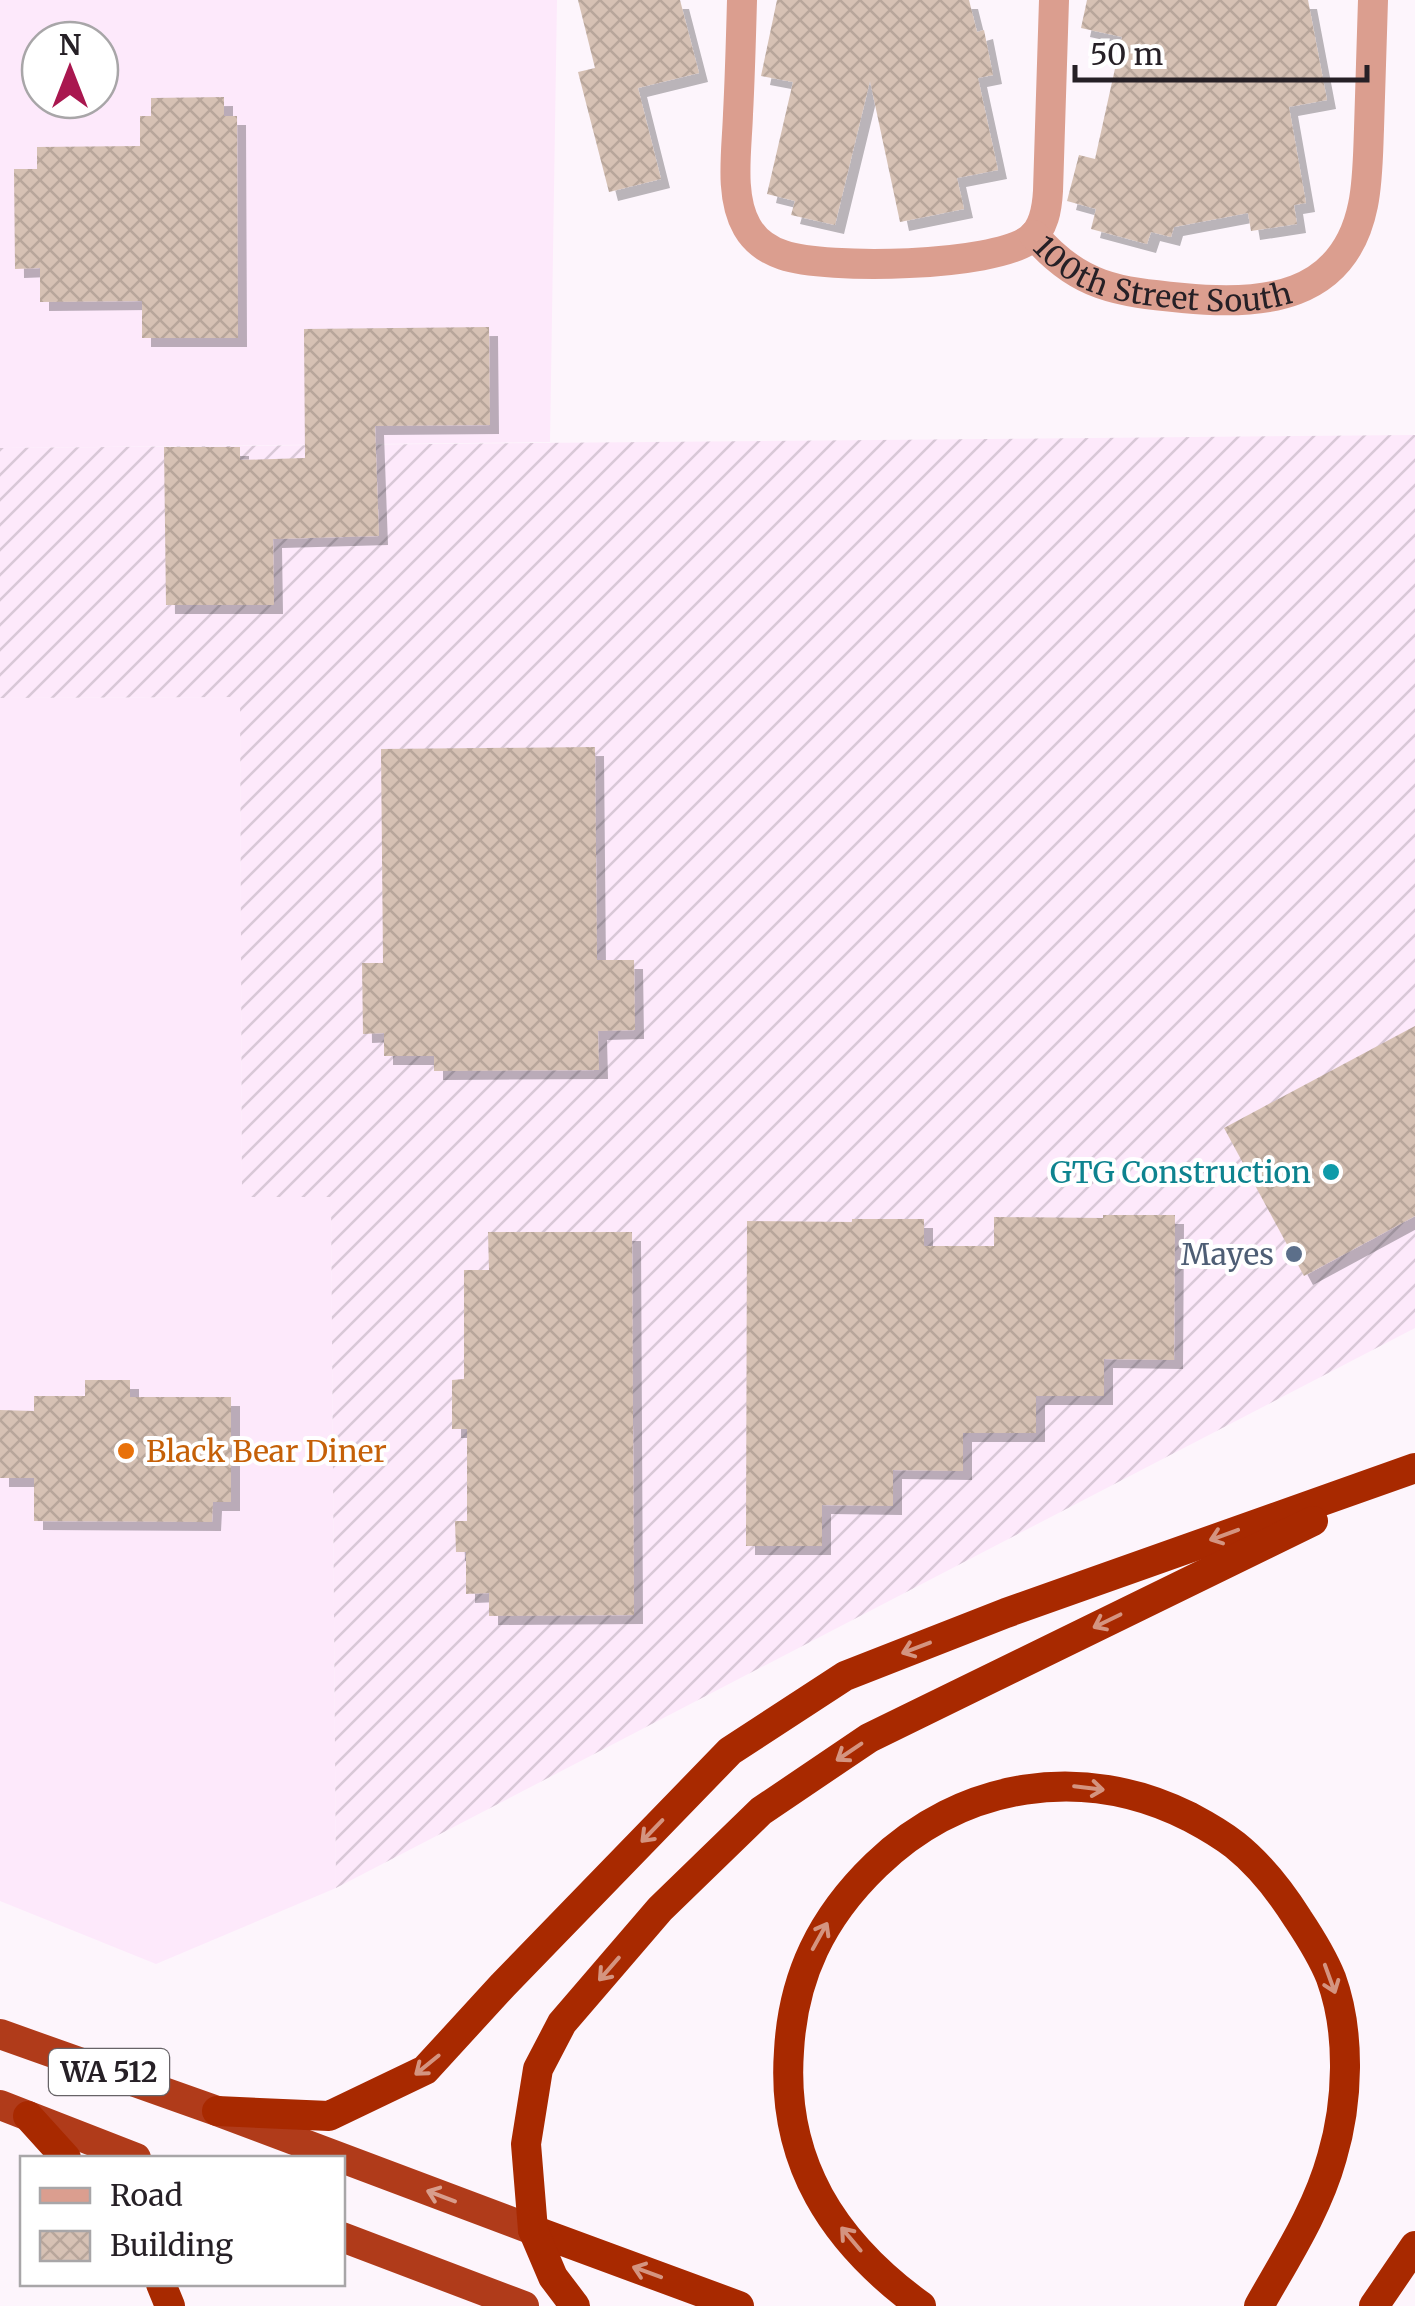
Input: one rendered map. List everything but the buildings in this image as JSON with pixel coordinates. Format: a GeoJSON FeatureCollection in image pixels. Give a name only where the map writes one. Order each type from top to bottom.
{"type":"FeatureCollection","features":[{"type":"Feature","properties":{"kind":"highway"},"geometry":{"type":"LineString","coordinates":[[218,2111],[328,2116],[425,2070],[730,1751],[845,1676],[1006,1612],[1415,1470]]}},
{"type":"Feature","properties":{"kind":"highway"},"geometry":{"type":"LineString","coordinates":[[575,2306],[554,2276],[532,2230],[526,2144],[538,2069],[562,2024],[660,1909],[762,1811],[870,1738],[1415,1470]]}},
{"type":"Feature","properties":{"kind":"highway"},"geometry":{"type":"LineString","coordinates":[[921,2306],[876,2268],[818,2198],[792,2125],[787,2075],[791,2016],[812,1950],[829,1920],[857,1883],[886,1855],[955,1809],[1036,1786],[1081,1786],[1128,1794],[1172,1808],[1235,1844],[1282,1895],[1331,1979],[1343,2035],[1344,2081],[1332,2157],[1313,2208],[1259,2306]]}},
{"type":"Feature","properties":{"kind":"highway","name":"WA 512"},"geometry":{"type":"LineString","coordinates":[[0,2034],[337,2156]]}},
{"type":"Feature","properties":{"kind":"highway"},"geometry":{"type":"LineString","coordinates":[[14,2111],[64,2156]]}},
{"type":"Feature","properties":{"kind":"highway","name":"WA 512"},"geometry":{"type":"LineString","coordinates":[[14,2111],[131,2156]]}},
{"type":"Feature","properties":{"kind":"highway","name":"WA 512"},"geometry":{"type":"LineString","coordinates":[[345,2159],[738,2306]]}},
{"type":"Feature","properties":{"kind":"highway"},"geometry":{"type":"LineString","coordinates":[[345,2238],[524,2306]]}},
{"type":"Feature","properties":{"kind":"highway"},"geometry":{"type":"LineString","coordinates":[[1374,2306],[1415,2246]]}},
{"type":"Feature","properties":{"kind":"street","name":"100th Street South"},"geometry":{"type":"LineString","coordinates":[[742,0],[737,183],[741,210],[753,235],[766,247],[812,262],[845,264],[987,255],[1015,248],[1034,235],[1058,262],[1096,283],[1186,299],[1244,300],[1310,285],[1341,258],[1355,233],[1367,173],[1373,0]]}},
{"type":"Feature","properties":{"kind":"street"},"geometry":{"type":"LineString","coordinates":[[1034,235],[1042,224],[1048,202],[1054,0]]}},
{"type":"Feature","properties":{"kind":"shaded area"},"geometry":{"type":"Polygon","coordinates":[[[0,0],[557,0],[550,442],[0,448],[0,0]]]}},
{"type":"Feature","properties":{"kind":"shaded area"},"geometry":{"type":"Polygon","coordinates":[[[1415,435],[1415,1328],[336,1888],[331,1197],[242,1197],[240,697],[0,698],[0,448],[1415,435]]]}},
{"type":"Feature","properties":{"kind":"shaded area"},"geometry":{"type":"Polygon","coordinates":[[[240,697],[242,1196],[331,1197],[336,1888],[156,1964],[0,1901],[0,698],[240,697]]]}},
{"type":"Feature","properties":{"kind":"place","name":"GTG Construction"},"geometry":{"type":"Point","coordinates":[1331,1172]}},
{"type":"Feature","properties":{"kind":"place","name":"Mayes"},"geometry":{"type":"Point","coordinates":[1294,1254]}},
{"type":"Feature","properties":{"kind":"place","name":"Black Bear Diner"},"geometry":{"type":"Point","coordinates":[126,1451]}}]}
